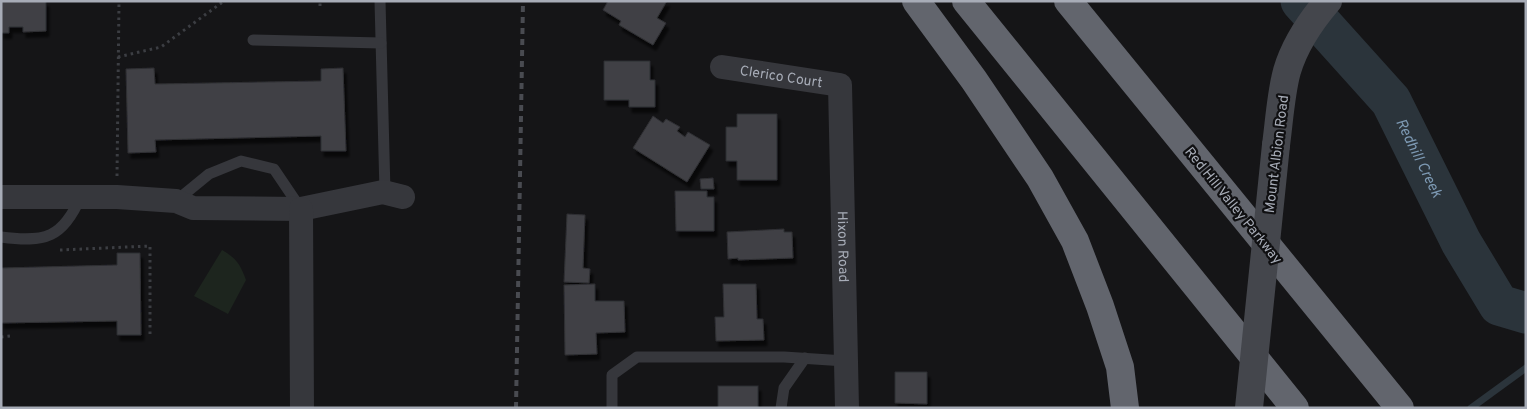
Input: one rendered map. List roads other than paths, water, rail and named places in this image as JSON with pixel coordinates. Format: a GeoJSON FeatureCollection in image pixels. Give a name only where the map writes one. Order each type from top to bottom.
{"type":"FeatureCollection","features":[{"type":"Feature","properties":{"kind":"highway"},"geometry":{"type":"LineString","coordinates":[[916,1],[974,80],[1040,178],[1075,241],[1100,306],[1120,367],[1125,408]]}},
{"type":"Feature","properties":{"kind":"highway"},"geometry":{"type":"LineString","coordinates":[[966,1],[1295,408]]}},
{"type":"Feature","properties":{"kind":"highway","name":"Red Hill Valley Parkway"},"geometry":{"type":"LineString","coordinates":[[1068,1],[1400,408]]}},
{"type":"Feature","properties":{"kind":"street","name":"Mount Albion Road"},"geometry":{"type":"LineString","coordinates":[[1249,408],[1276,145],[1286,73],[1296,45],[1312,19],[1328,1]]}},
{"type":"Feature","properties":{"kind":"street","name":"Clerico Court"},"geometry":{"type":"LineString","coordinates":[[722,68],[840,85]]}},
{"type":"Feature","properties":{"kind":"street","name":"Hixon Road"},"geometry":{"type":"LineString","coordinates":[[840,85],[847,408]]}},
{"type":"Feature","properties":{"kind":"street"},"geometry":{"type":"LineString","coordinates":[[1,197],[117,197],[176,201],[193,208],[301,208],[394,195]]}},
{"type":"Feature","properties":{"kind":"street"},"geometry":{"type":"LineString","coordinates":[[301,208],[302,408]]}},
{"type":"Feature","properties":{"kind":"lane"},"geometry":{"type":"LineString","coordinates":[[380,1],[381,43],[394,195]]}},
{"type":"Feature","properties":{"kind":"lane"},"geometry":{"type":"LineString","coordinates":[[253,40],[381,43]]}},
{"type":"Feature","properties":{"kind":"lane"},"geometry":{"type":"LineString","coordinates":[[176,201],[209,174],[241,161],[274,169],[301,208]]}},
{"type":"Feature","properties":{"kind":"lane"},"geometry":{"type":"LineString","coordinates":[[1,237],[25,240],[53,235],[73,216],[81,196]]}},
{"type":"Feature","properties":{"kind":"lane"},"geometry":{"type":"LineString","coordinates":[[612,408],[612,375],[637,357],[784,357],[845,361]]}},
{"type":"Feature","properties":{"kind":"lane"},"geometry":{"type":"LineString","coordinates":[[781,408],[784,388],[805,358]]}},
{"type":"Feature","properties":{"kind":"waterway","name":"Redhill Creek"},"geometry":{"type":"LineString","coordinates":[[1301,1],[1391,101],[1461,242],[1499,305],[1526,313]]}},
{"type":"Feature","properties":{"kind":"waterway"},"geometry":{"type":"LineString","coordinates":[[1471,408],[1526,368]]}},
{"type":"Feature","properties":{"kind":"railway"},"geometry":{"type":"LineString","coordinates":[[516,408],[523,1]]}}]}
